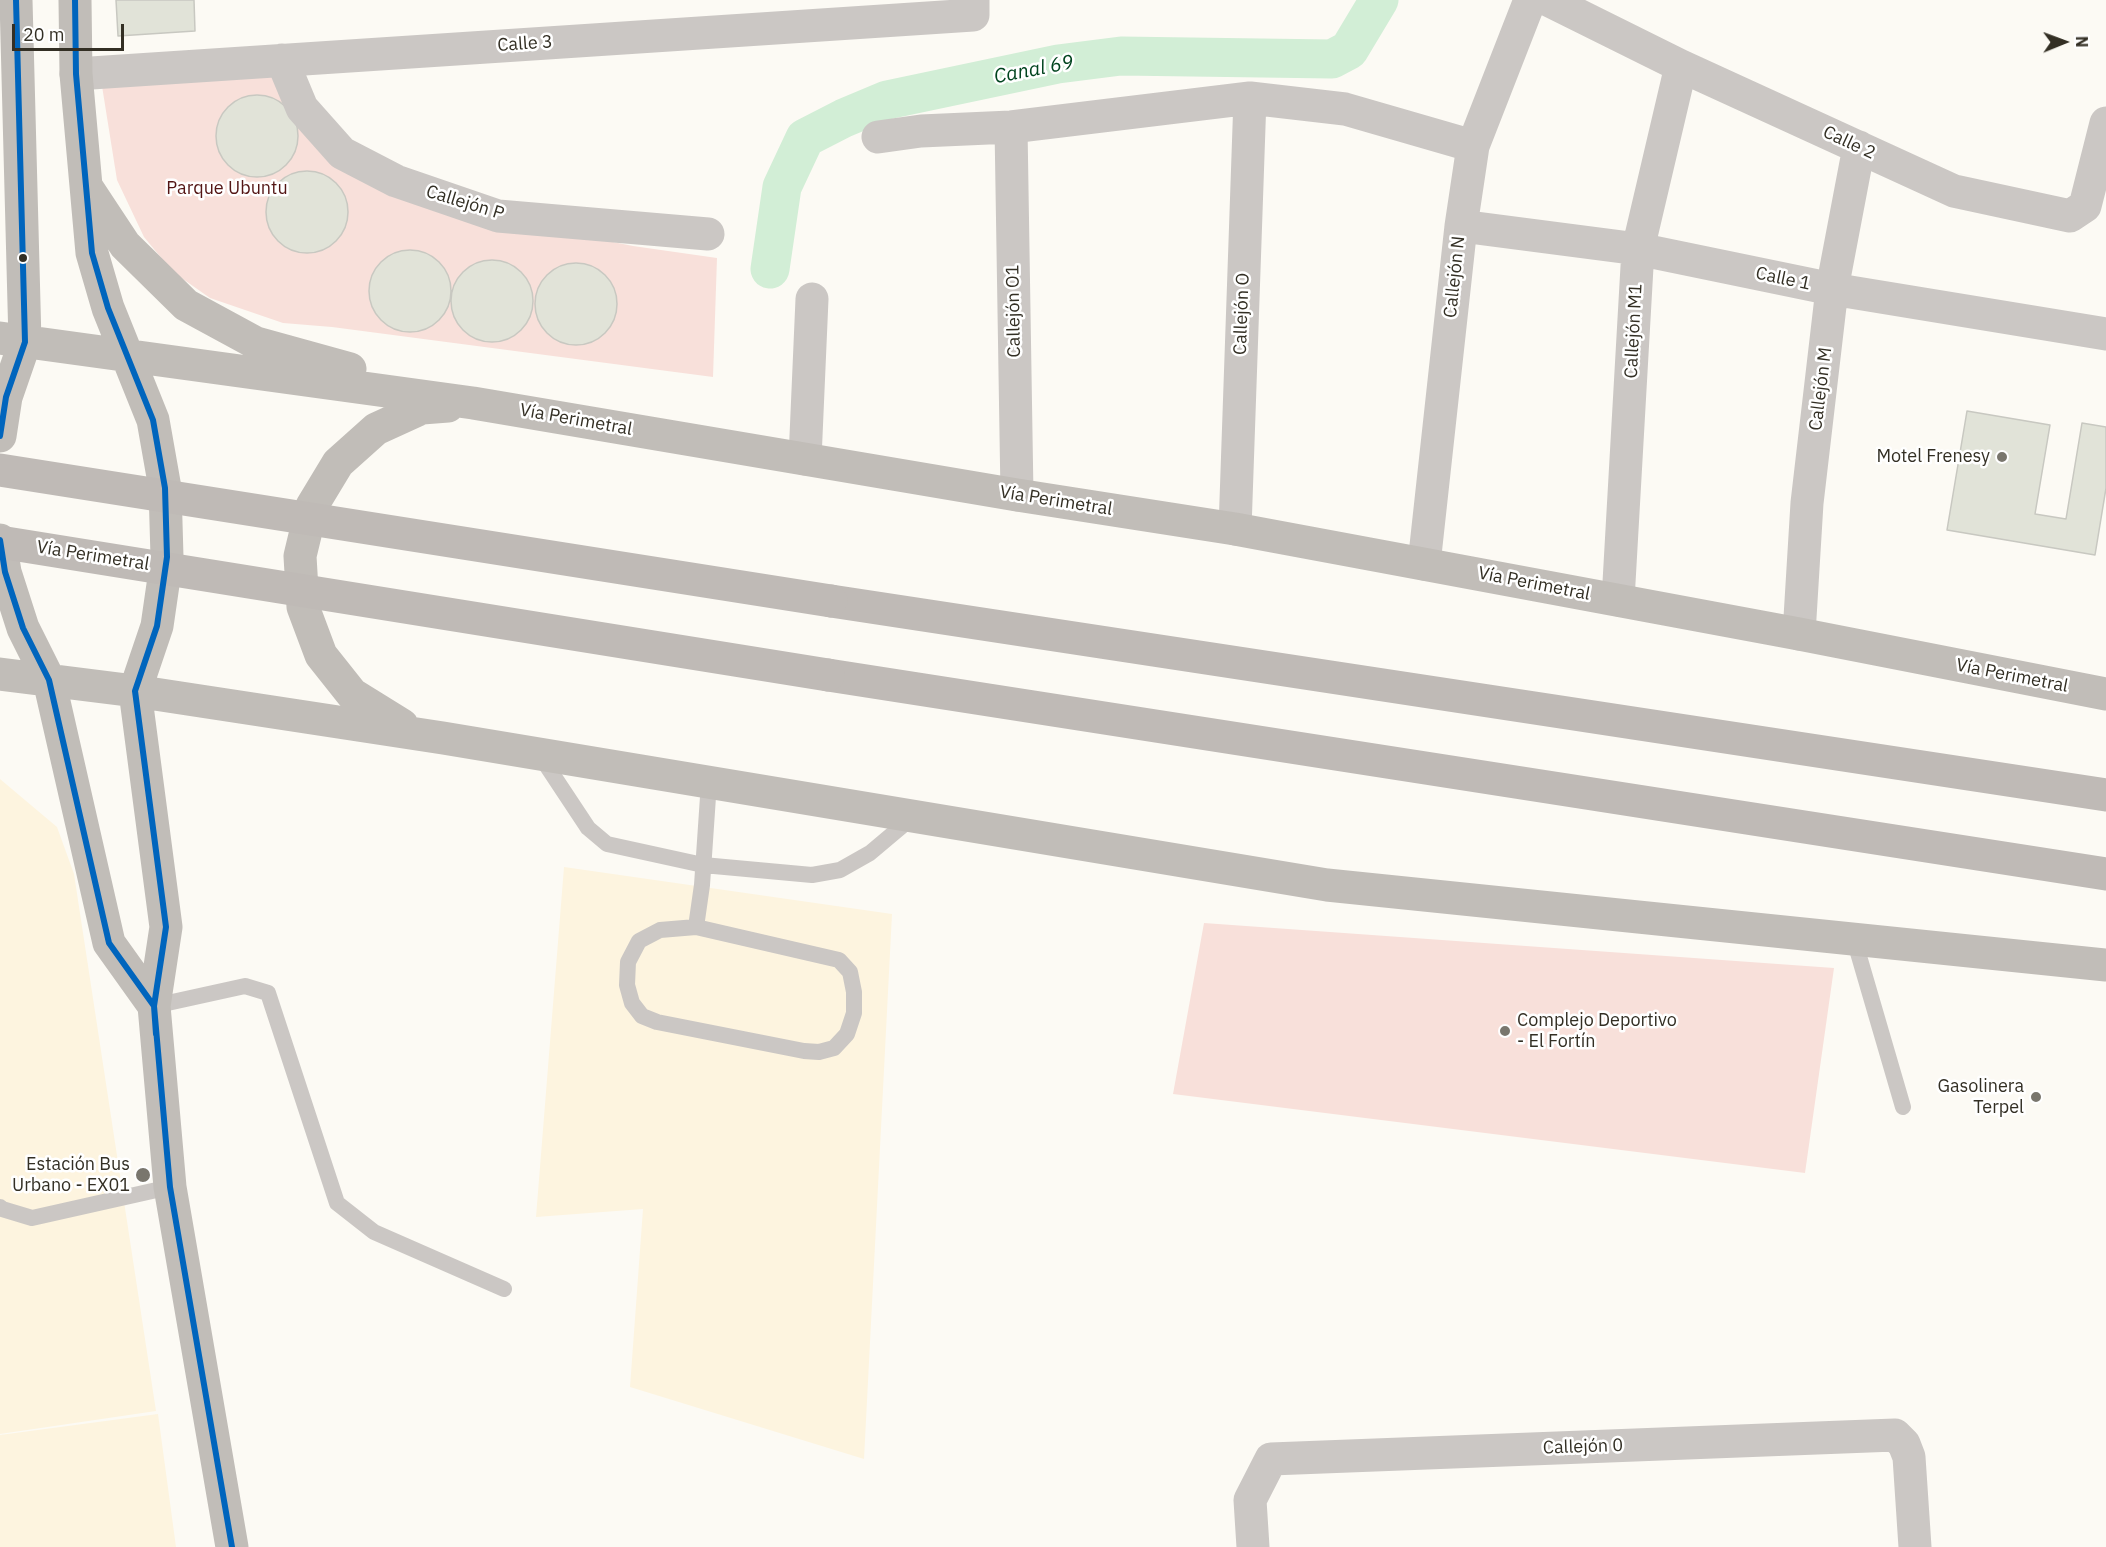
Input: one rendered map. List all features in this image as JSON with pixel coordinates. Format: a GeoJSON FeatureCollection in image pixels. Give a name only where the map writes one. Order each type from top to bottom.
{"type":"FeatureCollection","features":[{"type":"Feature","properties":{"kind":"highway"},"geometry":{"type":"LineString","coordinates":[[0,470],[831,601],[2106,795]]}},
{"type":"Feature","properties":{"kind":"highway","name":"Vía Perimetral"},"geometry":{"type":"LineString","coordinates":[[0,541],[828,675],[2106,874]]}},
{"type":"Feature","properties":{"kind":"main road"},"geometry":{"type":"LineString","coordinates":[[0,436],[13,340],[20,166],[16,0]]}},
{"type":"Feature","properties":{"kind":"main road"},"geometry":{"type":"LineString","coordinates":[[75,0],[76,74],[92,253],[108,308],[130,356],[153,420],[165,488],[167,557],[157,626],[135,691],[166,927],[154,1006],[170,1187],[232,1547]]}},
{"type":"Feature","properties":{"kind":"main road"},"geometry":{"type":"LineString","coordinates":[[0,198],[20,166]]}},
{"type":"Feature","properties":{"kind":"main road"},"geometry":{"type":"LineString","coordinates":[[84,183],[125,245],[186,305],[256,343],[473,403]]}},
{"type":"Feature","properties":{"kind":"main road","name":"Vía Perimetral"},"geometry":{"type":"LineString","coordinates":[[13,340],[473,403],[1017,495],[1235,529],[1799,634],[2106,694]]}},
{"type":"Feature","properties":{"kind":"main road"},"geometry":{"type":"LineString","coordinates":[[443,738],[394,723],[352,694],[327,663],[321,654],[303,607],[300,556],[312,506],[338,463],[361,442],[376,429],[423,408],[473,403]]}},
{"type":"Feature","properties":{"kind":"main road"},"geometry":{"type":"LineString","coordinates":[[0,541],[5,572],[23,628],[49,680],[110,943],[154,1006]]}},
{"type":"Feature","properties":{"kind":"main road"},"geometry":{"type":"LineString","coordinates":[[0,674],[135,691],[443,738],[1327,885],[2106,965]]}},
{"type":"Feature","properties":{"kind":"street","name":"Callejón N"},"geometry":{"type":"LineString","coordinates":[[1424,564],[1461,225],[1473,146],[1530,0]]}},
{"type":"Feature","properties":{"kind":"street","name":"Calle 2"},"geometry":{"type":"LineString","coordinates":[[1548,0],[1681,66],[1954,191],[2070,216],[2085,206],[2106,123]]}},
{"type":"Feature","properties":{"kind":"street","name":"Calle 3"},"geometry":{"type":"LineString","coordinates":[[76,74],[973,7]]}},
{"type":"Feature","properties":{"kind":"street","name":"Callejón P"},"geometry":{"type":"LineString","coordinates":[[282,60],[302,108],[342,153],[396,181],[498,216],[708,234]]}},
{"type":"Feature","properties":{"kind":"street","name":"Callejón M1"},"geometry":{"type":"LineString","coordinates":[[1618,600],[1638,249],[1681,66]]}},
{"type":"Feature","properties":{"kind":"street"},"geometry":{"type":"LineString","coordinates":[[878,136],[921,131],[1011,127],[1250,98],[1345,109],[1473,146]]}},
{"type":"Feature","properties":{"kind":"street","name":"Callejón O"},"geometry":{"type":"LineString","coordinates":[[1235,529],[1250,98]]}},
{"type":"Feature","properties":{"kind":"street","name":"Callejón O1"},"geometry":{"type":"LineString","coordinates":[[1011,127],[1017,495]]}},
{"type":"Feature","properties":{"kind":"street","name":"Callejón M"},"geometry":{"type":"LineString","coordinates":[[1799,634],[1807,503],[1833,289],[1858,147]]}},
{"type":"Feature","properties":{"kind":"street","name":"Calle 1"},"geometry":{"type":"LineString","coordinates":[[1461,225],[1638,249],[1833,289],[2106,334]]}},
{"type":"Feature","properties":{"kind":"street"},"geometry":{"type":"LineString","coordinates":[[805,459],[812,299]]}},
{"type":"Feature","properties":{"kind":"street","name":"Callejón 0"},"geometry":{"type":"LineString","coordinates":[[1253,1547],[1251,1500],[1271,1459],[1895,1435],[1904,1444],[1909,1457],[1915,1547]]}},
{"type":"Feature","properties":{"kind":"lane"},"geometry":{"type":"LineString","coordinates":[[538,754],[588,828],[607,844],[703,866],[812,875],[840,870],[870,853],[914,816]]}},
{"type":"Feature","properties":{"kind":"lane"},"geometry":{"type":"LineString","coordinates":[[696,927],[709,782]]}},
{"type":"Feature","properties":{"kind":"lane"},"geometry":{"type":"LineString","coordinates":[[696,927],[839,960],[850,972],[854,992],[854,1012],[848,1034],[834,1048],[819,1052],[804,1051],[657,1022],[642,1016],[632,1003],[627,985],[628,962],[639,941],[660,930],[696,927]]}},
{"type":"Feature","properties":{"kind":"lane"},"geometry":{"type":"LineString","coordinates":[[1854,939],[1903,1107]]}},
{"type":"Feature","properties":{"kind":"lane"},"geometry":{"type":"LineString","coordinates":[[154,1006],[245,986],[268,993],[337,1203],[374,1232],[504,1289]]}},
{"type":"Feature","properties":{"kind":"lane"},"geometry":{"type":"LineString","coordinates":[[0,1207],[32,1218],[170,1187]]}},
{"type":"Feature","properties":{"kind":"shaded area"},"geometry":{"type":"Polygon","coordinates":[[[0,779],[57,827],[74,874],[156,1411],[0,1434],[0,779]]]}},
{"type":"Feature","properties":{"kind":"shaded area"},"geometry":{"type":"Polygon","coordinates":[[[564,867],[892,914],[864,1459],[630,1387],[643,1209],[536,1217],[564,867]]]}},
{"type":"Feature","properties":{"kind":"shaded area"},"geometry":{"type":"Polygon","coordinates":[[[158,1414],[176,1547],[0,1547],[0,1435],[158,1414]]]}},
{"type":"Feature","properties":{"kind":"green space","name":"Parque Ubuntu"},"geometry":{"type":"Polygon","coordinates":[[[272,72],[418,203],[633,246],[717,258],[713,377],[332,327],[283,323],[210,298],[173,272],[144,237],[117,180],[102,86],[272,72]]]}},
{"type":"Feature","properties":{"kind":"green space","name":"Complejo Deportivo - El Fortín"},"geometry":{"type":"Polygon","coordinates":[[[1204,923],[1834,968],[1805,1173],[1173,1094],[1204,923]]]}},
{"type":"Feature","properties":{"kind":"building"},"geometry":{"type":"Polygon","coordinates":[[[116,0],[194,0],[195,31],[118,36],[116,0]]]}},
{"type":"Feature","properties":{"kind":"building"},"geometry":{"type":"Polygon","coordinates":[[[257,95],[273,98],[286,107],[295,120],[298,136],[295,152],[286,165],[273,174],[257,177],[241,174],[228,165],[219,152],[216,136],[219,120],[228,107],[241,98],[257,95]]]}},
{"type":"Feature","properties":{"kind":"building"},"geometry":{"type":"Polygon","coordinates":[[[307,171],[323,174],[336,183],[345,196],[348,212],[345,228],[336,241],[323,250],[307,253],[291,250],[278,241],[269,228],[266,212],[269,196],[278,183],[291,174],[307,171]]]}},
{"type":"Feature","properties":{"kind":"building"},"geometry":{"type":"Polygon","coordinates":[[[410,250],[426,253],[439,262],[448,275],[451,291],[448,307],[439,320],[426,329],[410,332],[394,329],[381,320],[372,307],[369,291],[372,275],[381,262],[394,253],[410,250]]]}},
{"type":"Feature","properties":{"kind":"building"},"geometry":{"type":"Polygon","coordinates":[[[492,260],[508,263],[521,272],[530,285],[533,301],[530,317],[521,330],[508,339],[492,342],[476,339],[463,330],[454,317],[451,301],[454,285],[463,272],[476,263],[492,260]]]}},
{"type":"Feature","properties":{"kind":"building"},"geometry":{"type":"Polygon","coordinates":[[[576,263],[592,266],[605,275],[614,288],[617,304],[614,320],[605,333],[592,342],[576,345],[560,342],[547,333],[538,320],[535,304],[538,288],[547,275],[560,266],[576,263]]]}},
{"type":"Feature","properties":{"kind":"building","name":"Motel Frenesy"},"geometry":{"type":"Polygon","coordinates":[[[1967,411],[2050,425],[2035,514],[2066,519],[2082,423],[2106,427],[2106,488],[2095,555],[1947,530],[1967,411]]]}},
{"type":"Feature","properties":{"kind":"waterway","name":"Canal 69"},"geometry":{"type":"LineString","coordinates":[[770,269],[782,187],[805,138],[844,118],[887,100],[1058,64],[1121,56],[1332,59],[1349,50],[1379,0]]}},
{"type":"Feature","properties":{"kind":"transit line"},"geometry":{"type":"LineString","coordinates":[[0,436],[6,397],[25,342],[16,0]]}},
{"type":"Feature","properties":{"kind":"transit line"},"geometry":{"type":"LineString","coordinates":[[75,0],[76,74],[92,253],[108,308],[153,420],[165,488],[167,557],[157,626],[135,691],[166,927],[154,1006],[170,1187],[232,1547]]}},
{"type":"Feature","properties":{"kind":"transit line"},"geometry":{"type":"LineString","coordinates":[[0,540],[5,572],[23,628],[49,680],[109,943],[154,1006],[156,1034]]}},
{"type":"Feature","properties":{"kind":"place","name":"Motel Frenesy"},"geometry":{"type":"Point","coordinates":[2002,457]}},
{"type":"Feature","properties":{"kind":"place","name":"Complejo Deportivo - El Fortín"},"geometry":{"type":"Point","coordinates":[1505,1031]}},
{"type":"Feature","properties":{"kind":"place","name":"Gasolinera Terpel"},"geometry":{"type":"Point","coordinates":[2036,1097]}},
{"type":"Feature","properties":{"kind":"place","name":"Estación Bus Urbano - EX01"},"geometry":{"type":"Point","coordinates":[143,1175]}}]}
